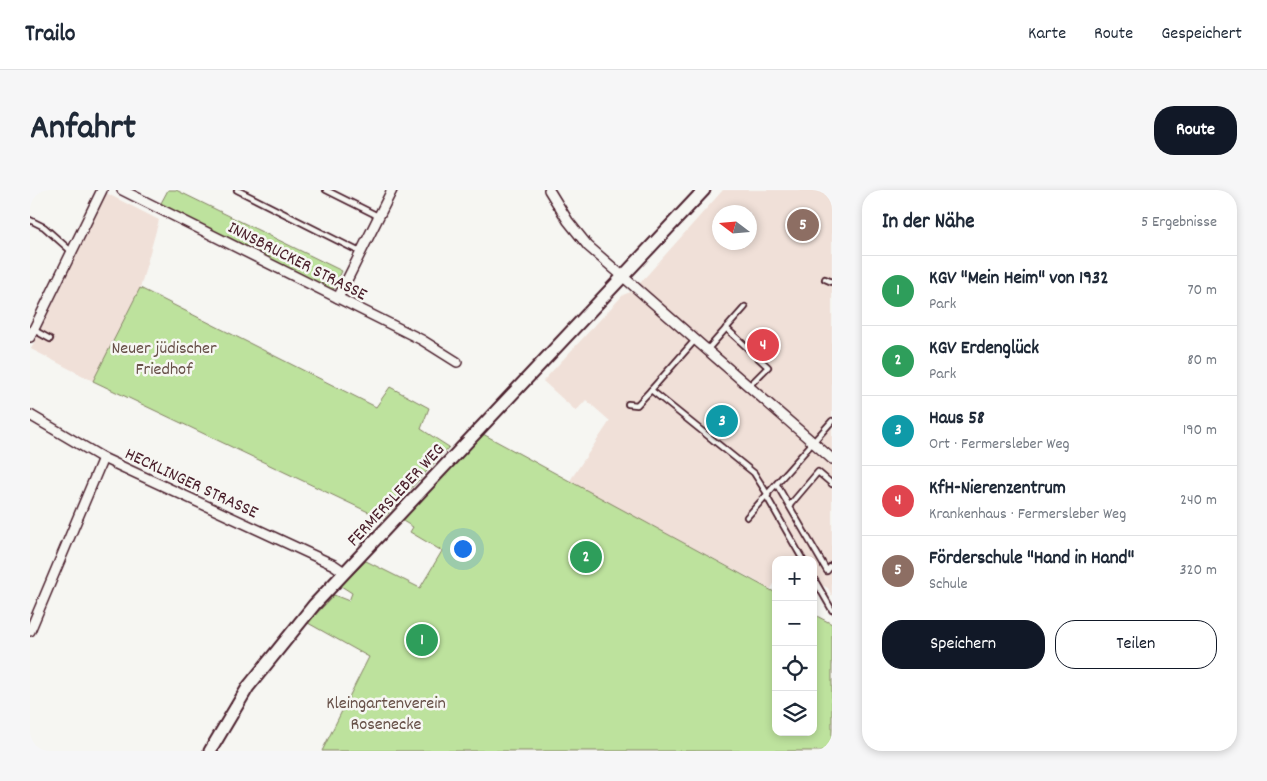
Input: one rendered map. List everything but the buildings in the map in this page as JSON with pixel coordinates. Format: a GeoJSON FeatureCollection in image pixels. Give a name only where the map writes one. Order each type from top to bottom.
{"type":"FeatureCollection","features":[{"type":"Feature","properties":{"kind":"street"},"geometry":{"type":"LineString","coordinates":[[32,334],[102,190]]}},
{"type":"Feature","properties":{"kind":"street","name":"INNSBRUCKER STRASSE"},"geometry":{"type":"LineString","coordinates":[[122,190],[422,340],[457,362]]}},
{"type":"Feature","properties":{"kind":"street"},"geometry":{"type":"LineString","coordinates":[[338,298],[392,190]]}},
{"type":"Feature","properties":{"kind":"street"},"geometry":{"type":"LineString","coordinates":[[549,190],[578,235],[610,266],[625,275],[832,460]]}},
{"type":"Feature","properties":{"kind":"street","name":"FERMERSLEBER WEG"},"geometry":{"type":"LineString","coordinates":[[210,751],[240,700],[262,668],[344,572],[704,190]]}},
{"type":"Feature","properties":{"kind":"street","name":"HECKLINGER STRASSE"},"geometry":{"type":"LineString","coordinates":[[30,415],[103,458],[334,565],[344,572]]}},
{"type":"Feature","properties":{"kind":"street"},"geometry":{"type":"LineString","coordinates":[[30,631],[103,458]]}},
{"type":"Feature","properties":{"kind":"lane"},"geometry":{"type":"LineString","coordinates":[[237,190],[360,252]]}},
{"type":"Feature","properties":{"kind":"lane"},"geometry":{"type":"LineString","coordinates":[[326,190],[379,216]]}},
{"type":"Feature","properties":{"kind":"lane"},"geometry":{"type":"LineString","coordinates":[[30,220],[44,227],[72,252]]}},
{"type":"Feature","properties":{"kind":"lane"},"geometry":{"type":"LineString","coordinates":[[825,279],[832,282]]}},
{"type":"Feature","properties":{"kind":"lane"},"geometry":{"type":"LineString","coordinates":[[707,350],[745,307]]}},
{"type":"Feature","properties":{"kind":"lane"},"geometry":{"type":"LineString","coordinates":[[726,328],[768,367],[749,387]]}},
{"type":"Feature","properties":{"kind":"lane"},"geometry":{"type":"LineString","coordinates":[[32,334],[50,339]]}},
{"type":"Feature","properties":{"kind":"lane"},"geometry":{"type":"LineString","coordinates":[[628,404],[637,405],[696,340]]}},
{"type":"Feature","properties":{"kind":"lane"},"geometry":{"type":"LineString","coordinates":[[651,390],[754,473],[801,556]]}},
{"type":"Feature","properties":{"kind":"lane"},"geometry":{"type":"LineString","coordinates":[[747,517],[768,496],[832,421]]}},
{"type":"Feature","properties":{"kind":"lane"},"geometry":{"type":"LineString","coordinates":[[790,505],[818,472],[832,484]]}},
{"type":"Feature","properties":{"kind":"lane"},"geometry":{"type":"LineString","coordinates":[[777,485],[827,571],[832,565]]}},
{"type":"Feature","properties":{"kind":"lane"},"geometry":{"type":"LineString","coordinates":[[817,584],[832,610]]}},
{"type":"Feature","properties":{"kind":"shaded area"},"geometry":{"type":"Polygon","coordinates":[[[723,190],[832,190],[832,596],[828,588],[817,583],[817,556],[772,556],[771,589],[569,482],[610,421],[586,400],[576,411],[543,381],[623,295],[633,291],[723,190]]]}},
{"type":"Feature","properties":{"kind":"shaded area"},"geometry":{"type":"Polygon","coordinates":[[[106,193],[159,220],[140,288],[93,381],[31,349],[106,193]]]}},
{"type":"Feature","properties":{"kind":"green space"},"geometry":{"type":"Polygon","coordinates":[[[168,190],[176,190],[342,271],[333,290],[160,205],[168,190]]]}},
{"type":"Feature","properties":{"kind":"green space","name":"Neuer jüdischer Friedhof"},"geometry":{"type":"Polygon","coordinates":[[[140,288],[376,407],[390,387],[429,408],[421,429],[449,447],[383,519],[93,381],[140,288]]]}},
{"type":"Feature","properties":{"kind":"green space","name":"Kleingartenverein Rosenecke"},"geometry":{"type":"Polygon","coordinates":[[[483,434],[772,591],[772,736],[817,736],[817,616],[832,624],[832,751],[322,751],[369,657],[308,623],[334,595],[349,601],[352,593],[341,586],[366,561],[420,588],[442,551],[410,532],[413,527],[401,520],[483,434]]]}},
{"type":"Feature","properties":{"kind":"place","name":"Förderschule \"Hand in Hand\""},"geometry":{"type":"Point","coordinates":[803,225]}},
{"type":"Feature","properties":{"kind":"place","name":"KfH-Nierenzentrum"},"geometry":{"type":"Point","coordinates":[763,345]}},
{"type":"Feature","properties":{"kind":"place","name":"Haus 58"},"geometry":{"type":"Point","coordinates":[722,421]}},
{"type":"Feature","properties":{"kind":"place","name":"KGV Erdenglück"},"geometry":{"type":"Point","coordinates":[586,557]}},
{"type":"Feature","properties":{"kind":"place","name":"KGV \"Mein Heim\" von 1932"},"geometry":{"type":"Point","coordinates":[422,640]}}]}
